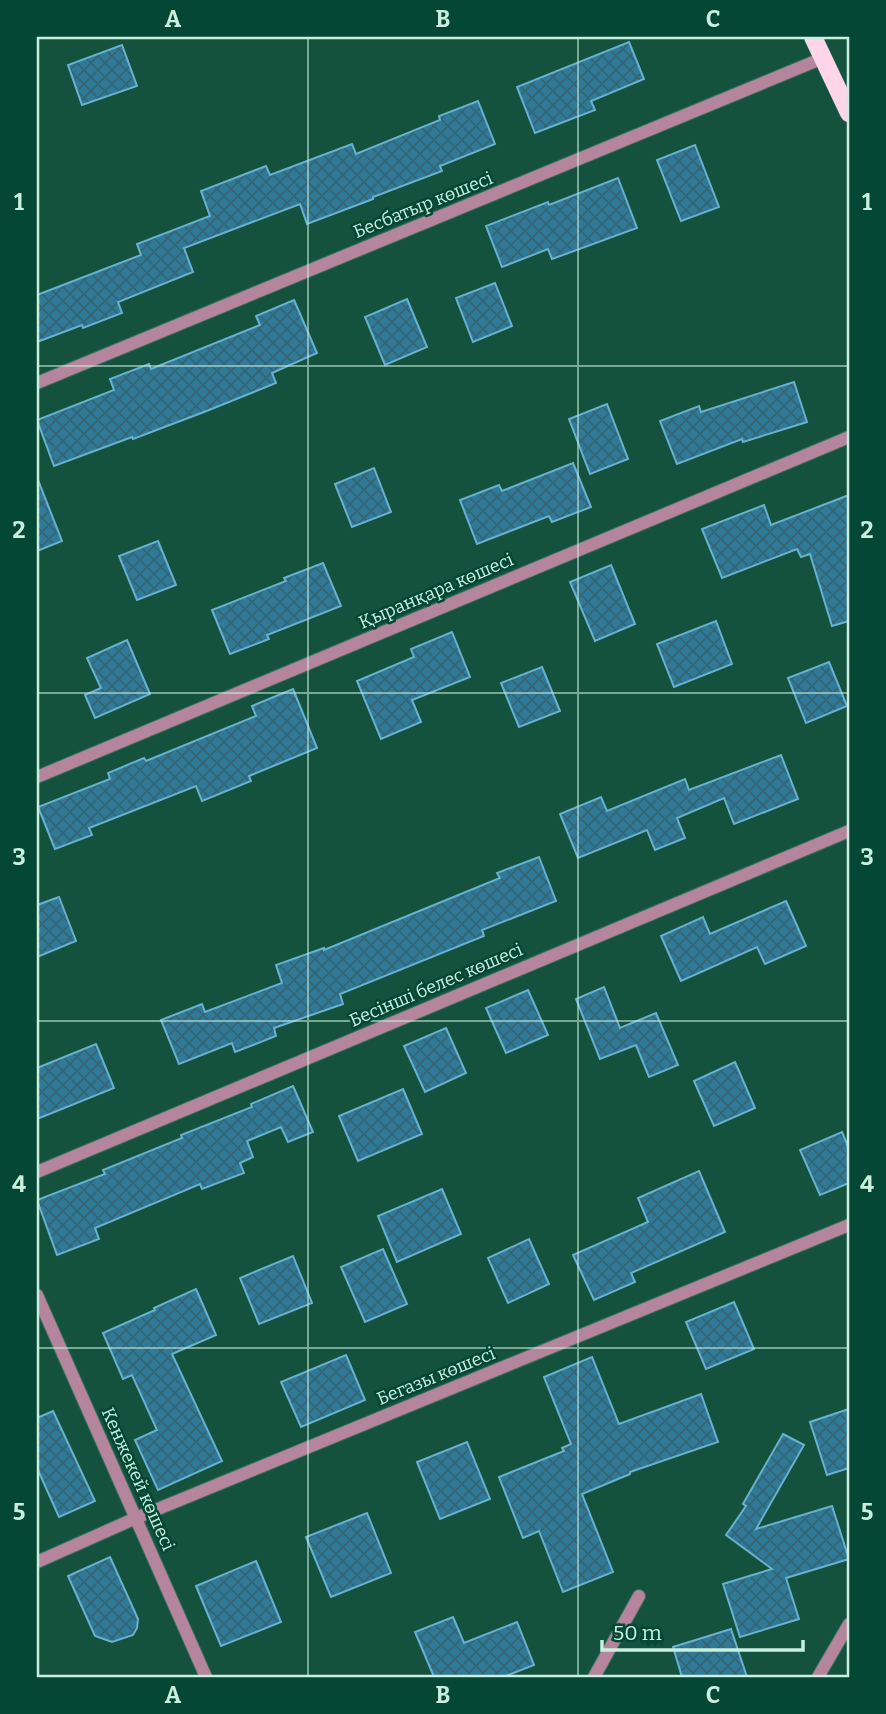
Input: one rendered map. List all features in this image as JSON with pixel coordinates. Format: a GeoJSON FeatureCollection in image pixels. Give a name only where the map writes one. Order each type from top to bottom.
{"type":"FeatureCollection","features":[{"type":"Feature","properties":{"kind":"main road"},"geometry":{"type":"LineString","coordinates":[[813,37],[849,113]]}},
{"type":"Feature","properties":{"kind":"street","name":"Бесбатыр көшесі"},"geometry":{"type":"LineString","coordinates":[[37,383],[823,58]]}},
{"type":"Feature","properties":{"kind":"street","name":"Қыранқара көшесі"},"geometry":{"type":"LineString","coordinates":[[37,777],[849,437]]}},
{"type":"Feature","properties":{"kind":"street","name":"Бесінші белес көшесі"},"geometry":{"type":"LineString","coordinates":[[37,1172],[849,831]]}},
{"type":"Feature","properties":{"kind":"street","name":"Бегазы көшесі"},"geometry":{"type":"LineString","coordinates":[[37,1562],[136,1518],[849,1225]]}},
{"type":"Feature","properties":{"kind":"street","name":"Кенжекей көшесі"},"geometry":{"type":"LineString","coordinates":[[37,1295],[206,1677]]}},
{"type":"Feature","properties":{"kind":"street"},"geometry":{"type":"LineString","coordinates":[[594,1677],[639,1596]]}},
{"type":"Feature","properties":{"kind":"street"},"geometry":{"type":"LineString","coordinates":[[818,1677],[849,1624]]}},
{"type":"Feature","properties":{"kind":"building"},"geometry":{"type":"Polygon","coordinates":[[[629,42],[644,79],[591,101],[595,110],[535,133],[517,87],[629,42]]]}},
{"type":"Feature","properties":{"kind":"building"},"geometry":{"type":"Polygon","coordinates":[[[122,45],[137,86],[82,105],[68,65],[122,45]]]}},
{"type":"Feature","properties":{"kind":"building"},"geometry":{"type":"Polygon","coordinates":[[[478,101],[495,144],[440,166],[442,171],[307,224],[300,204],[184,248],[193,272],[118,302],[122,313],[37,342],[37,295],[141,255],[137,244],[210,216],[201,191],[266,166],[270,175],[352,144],[356,154],[440,120],[439,116],[478,101]]]}},
{"type":"Feature","properties":{"kind":"building"},"geometry":{"type":"Polygon","coordinates":[[[695,145],[719,207],[681,221],[657,160],[695,145]]]}},
{"type":"Feature","properties":{"kind":"building"},"geometry":{"type":"Polygon","coordinates":[[[618,178],[637,228],[552,259],[548,249],[502,267],[486,226],[618,178]]]}},
{"type":"Feature","properties":{"kind":"building"},"geometry":{"type":"Polygon","coordinates":[[[495,283],[512,326],[473,342],[456,298],[495,283]]]}},
{"type":"Feature","properties":{"kind":"building"},"geometry":{"type":"Polygon","coordinates":[[[407,299],[427,347],[385,365],[365,317],[407,299]]]}},
{"type":"Feature","properties":{"kind":"building"},"geometry":{"type":"Polygon","coordinates":[[[294,300],[317,353],[272,373],[276,383],[133,439],[132,437],[54,466],[37,420],[114,390],[110,379],[149,364],[151,369],[260,325],[256,316],[294,300]]]}},
{"type":"Feature","properties":{"kind":"building"},"geometry":{"type":"Polygon","coordinates":[[[794,382],[807,422],[743,442],[742,439],[677,464],[660,421],[699,406],[701,412],[794,382]]]}},
{"type":"Feature","properties":{"kind":"building"},"geometry":{"type":"Polygon","coordinates":[[[607,404],[628,459],[590,474],[569,419],[607,404]]]}},
{"type":"Feature","properties":{"kind":"building"},"geometry":{"type":"Polygon","coordinates":[[[573,463],[591,507],[552,522],[549,516],[477,544],[460,500],[499,485],[502,491],[573,463]]]}},
{"type":"Feature","properties":{"kind":"building"},"geometry":{"type":"Polygon","coordinates":[[[374,468],[391,512],[352,527],[335,484],[374,468]]]}},
{"type":"Feature","properties":{"kind":"building"},"geometry":{"type":"Polygon","coordinates":[[[37,480],[62,541],[37,551],[37,480]]]}},
{"type":"Feature","properties":{"kind":"building"},"geometry":{"type":"Polygon","coordinates":[[[849,495],[849,621],[832,626],[810,554],[801,557],[797,549],[722,578],[702,529],[764,505],[771,525],[849,495]]]}},
{"type":"Feature","properties":{"kind":"building"},"geometry":{"type":"Polygon","coordinates":[[[158,541],[176,585],[137,600],[119,556],[158,541]]]}},
{"type":"Feature","properties":{"kind":"building"},"geometry":{"type":"Polygon","coordinates":[[[323,563],[341,606],[267,635],[269,639],[230,654],[212,610],[286,581],[284,578],[323,563]]]}},
{"type":"Feature","properties":{"kind":"building"},"geometry":{"type":"Polygon","coordinates":[[[611,565],[635,624],[595,641],[570,582],[611,565]]]}},
{"type":"Feature","properties":{"kind":"building"},"geometry":{"type":"Polygon","coordinates":[[[716,621],[732,664],[674,687],[657,644],[716,621]]]}},
{"type":"Feature","properties":{"kind":"building"},"geometry":{"type":"Polygon","coordinates":[[[452,632],[470,677],[412,700],[421,722],[381,739],[357,681],[414,657],[411,649],[452,632]]]}},
{"type":"Feature","properties":{"kind":"building"},"geometry":{"type":"Polygon","coordinates":[[[127,640],[150,694],[95,718],[85,695],[101,688],[87,658],[127,640]]]}},
{"type":"Feature","properties":{"kind":"building"},"geometry":{"type":"Polygon","coordinates":[[[829,662],[847,706],[806,723],[788,678],[829,662]]]}},
{"type":"Feature","properties":{"kind":"building"},"geometry":{"type":"Polygon","coordinates":[[[542,667],[560,711],[519,727],[501,683],[542,667]]]}},
{"type":"Feature","properties":{"kind":"building"},"geometry":{"type":"Polygon","coordinates":[[[293,689],[317,748],[249,776],[251,781],[202,801],[196,786],[89,828],[92,835],[55,849],[38,807],[110,779],[108,773],[144,758],[146,761],[256,716],[252,706],[293,689]]]}},
{"type":"Feature","properties":{"kind":"building"},"geometry":{"type":"Polygon","coordinates":[[[781,755],[798,799],[734,824],[724,798],[677,818],[685,838],[655,850],[647,830],[578,858],[560,814],[601,797],[607,811],[685,779],[689,790],[781,755]]]}},
{"type":"Feature","properties":{"kind":"building"},"geometry":{"type":"Polygon","coordinates":[[[539,857],[556,901],[482,930],[484,936],[340,994],[343,1004],[274,1028],[276,1036],[235,1052],[232,1043],[179,1064],[161,1020],[202,1004],[205,1012],[282,983],[276,965],[324,950],[500,878],[497,873],[539,857]]]}},
{"type":"Feature","properties":{"kind":"building"},"geometry":{"type":"Polygon","coordinates":[[[59,897],[76,941],[37,957],[37,905],[59,897]]]}},
{"type":"Feature","properties":{"kind":"building"},"geometry":{"type":"Polygon","coordinates":[[[786,901],[806,946],[765,964],[757,947],[681,981],[661,936],[703,917],[710,934],[786,901]]]}},
{"type":"Feature","properties":{"kind":"building"},"geometry":{"type":"Polygon","coordinates":[[[604,987],[620,1028],[656,1013],[678,1065],[649,1077],[636,1045],[600,1059],[576,999],[604,987]]]}},
{"type":"Feature","properties":{"kind":"building"},"geometry":{"type":"Polygon","coordinates":[[[528,990],[548,1035],[506,1053],[486,1008],[528,990]]]}},
{"type":"Feature","properties":{"kind":"building"},"geometry":{"type":"Polygon","coordinates":[[[446,1028],[466,1073],[425,1092],[404,1046],[446,1028]]]}},
{"type":"Feature","properties":{"kind":"building"},"geometry":{"type":"Polygon","coordinates":[[[96,1044],[114,1088],[37,1119],[37,1068],[96,1044]]]}},
{"type":"Feature","properties":{"kind":"building"},"geometry":{"type":"Polygon","coordinates":[[[735,1062],[755,1108],[714,1126],[694,1081],[735,1062]]]}},
{"type":"Feature","properties":{"kind":"building"},"geometry":{"type":"Polygon","coordinates":[[[293,1086],[313,1132],[288,1142],[281,1127],[247,1141],[253,1157],[240,1163],[244,1173],[202,1189],[200,1184],[95,1228],[99,1239],[57,1255],[37,1200],[105,1174],[103,1170],[182,1138],[181,1135],[252,1107],[251,1104],[293,1086]]]}},
{"type":"Feature","properties":{"kind":"building"},"geometry":{"type":"Polygon","coordinates":[[[403,1089],[422,1134],[358,1161],[339,1116],[403,1089]]]}},
{"type":"Feature","properties":{"kind":"building"},"geometry":{"type":"Polygon","coordinates":[[[842,1132],[849,1149],[849,1183],[820,1195],[800,1150],[842,1132]]]}},
{"type":"Feature","properties":{"kind":"building"},"geometry":{"type":"Polygon","coordinates":[[[699,1171],[725,1232],[631,1273],[635,1282],[594,1300],[573,1255],[648,1222],[638,1198],[699,1171]]]}},
{"type":"Feature","properties":{"kind":"building"},"geometry":{"type":"Polygon","coordinates":[[[442,1189],[461,1234],[397,1262],[378,1216],[442,1189]]]}},
{"type":"Feature","properties":{"kind":"building"},"geometry":{"type":"Polygon","coordinates":[[[529,1239],[549,1284],[508,1303],[488,1258],[529,1239]]]}},
{"type":"Feature","properties":{"kind":"building"},"geometry":{"type":"Polygon","coordinates":[[[383,1249],[407,1304],[365,1322],[341,1267],[383,1249]]]}},
{"type":"Feature","properties":{"kind":"building"},"geometry":{"type":"Polygon","coordinates":[[[293,1256],[312,1303],[259,1324],[240,1278],[293,1256]]]}},
{"type":"Feature","properties":{"kind":"building"},"geometry":{"type":"Polygon","coordinates":[[[196,1289],[216,1335],[172,1354],[222,1461],[158,1490],[135,1440],[157,1430],[132,1375],[123,1379],[103,1333],[196,1289]]]}},
{"type":"Feature","properties":{"kind":"building"},"geometry":{"type":"Polygon","coordinates":[[[734,1302],[754,1349],[706,1369],[686,1322],[734,1302]]]}},
{"type":"Feature","properties":{"kind":"building"},"geometry":{"type":"Polygon","coordinates":[[[346,1355],[365,1400],[301,1427],[281,1382],[346,1355]]]}},
{"type":"Feature","properties":{"kind":"building"},"geometry":{"type":"Polygon","coordinates":[[[592,1357],[619,1424],[701,1394],[718,1442],[630,1472],[582,1494],[613,1572],[563,1592],[539,1531],[523,1538],[499,1477],[564,1451],[562,1448],[571,1444],[544,1377],[592,1357]]]}},
{"type":"Feature","properties":{"kind":"building"},"geometry":{"type":"Polygon","coordinates":[[[849,1409],[849,1468],[827,1475],[810,1422],[849,1409]]]}},
{"type":"Feature","properties":{"kind":"building"},"geometry":{"type":"Polygon","coordinates":[[[53,1411],[95,1501],[59,1517],[37,1468],[37,1418],[53,1411]]]}},
{"type":"Feature","properties":{"kind":"building"},"geometry":{"type":"Polygon","coordinates":[[[783,1434],[804,1445],[756,1529],[832,1506],[849,1559],[786,1578],[799,1619],[740,1637],[723,1584],[772,1569],[726,1535],[746,1506],[743,1504],[783,1434]]]}},
{"type":"Feature","properties":{"kind":"building"},"geometry":{"type":"Polygon","coordinates":[[[467,1442],[490,1499],[440,1519],[417,1462],[467,1442]]]}},
{"type":"Feature","properties":{"kind":"building"},"geometry":{"type":"Polygon","coordinates":[[[367,1513],[391,1573],[331,1597],[306,1537],[367,1513]]]}},
{"type":"Feature","properties":{"kind":"building"},"geometry":{"type":"Polygon","coordinates":[[[110,1557],[138,1619],[133,1635],[112,1642],[95,1636],[68,1576],[110,1557]]]}},
{"type":"Feature","properties":{"kind":"building"},"geometry":{"type":"Polygon","coordinates":[[[256,1561],[281,1622],[221,1646],[196,1586],[256,1561]]]}},
{"type":"Feature","properties":{"kind":"building"},"geometry":{"type":"Polygon","coordinates":[[[453,1617],[464,1643],[517,1622],[534,1665],[503,1677],[434,1677],[415,1632],[453,1617]]]}},
{"type":"Feature","properties":{"kind":"building"},"geometry":{"type":"Polygon","coordinates":[[[731,1629],[747,1677],[682,1677],[673,1647],[731,1629]]]}}]}
